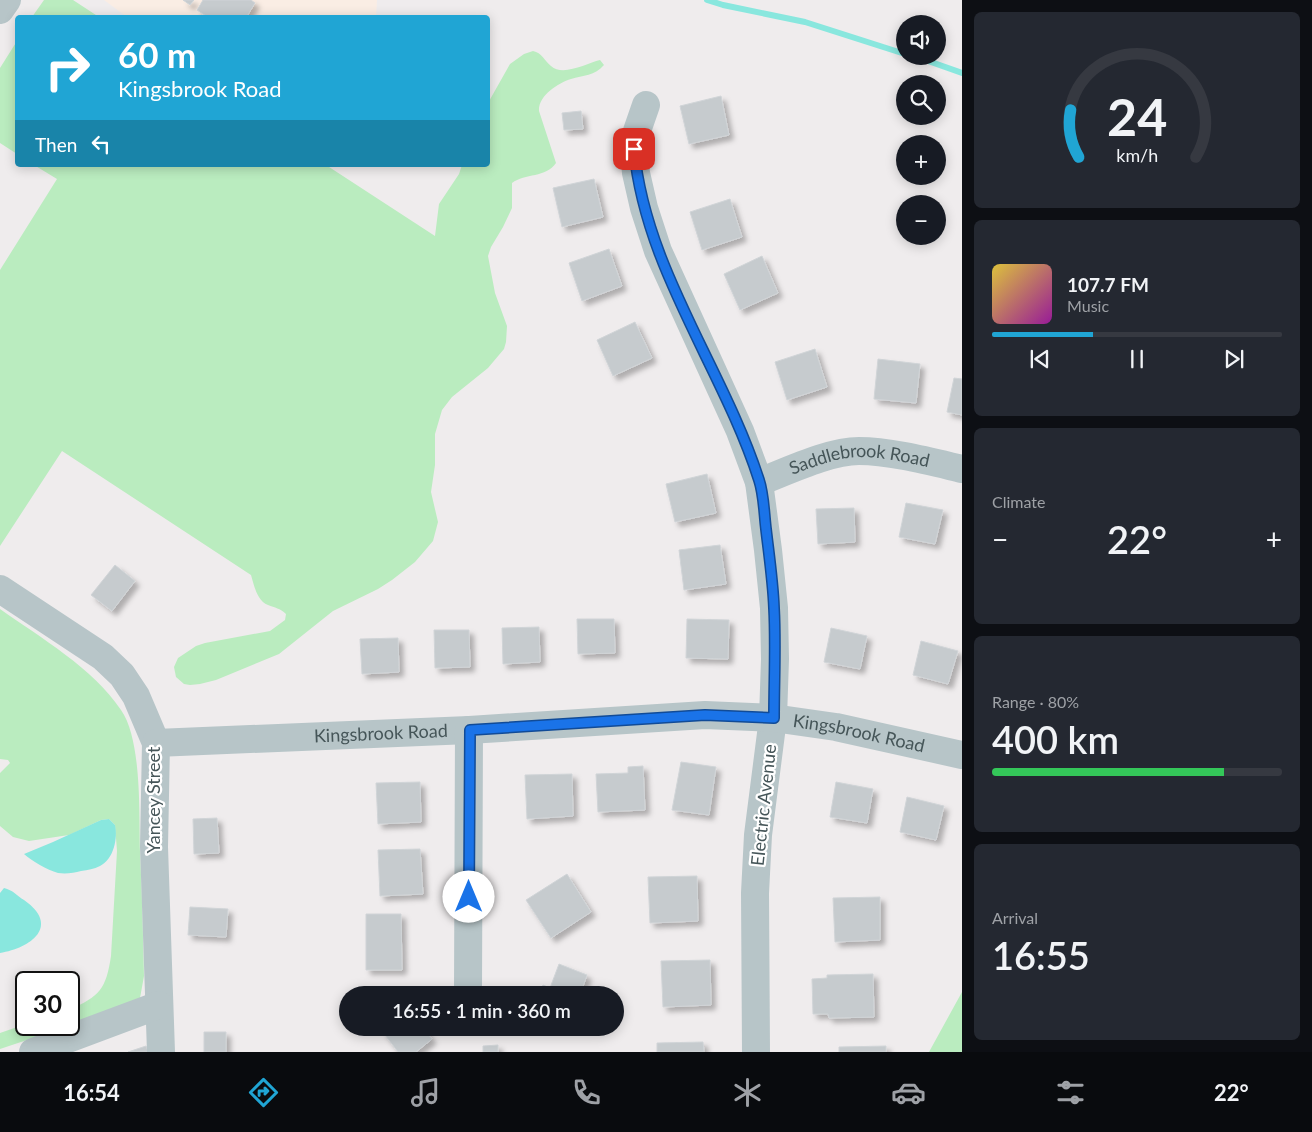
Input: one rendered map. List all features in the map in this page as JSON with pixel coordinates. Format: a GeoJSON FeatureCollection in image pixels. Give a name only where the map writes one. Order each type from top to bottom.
{"type":"FeatureCollection","features":[{"type":"Feature","properties":{"kind":"street"},"geometry":{"type":"LineString","coordinates":[[0,10],[7,0]]}},
{"type":"Feature","properties":{"kind":"street","name":"Electric Avenue"},"geometry":{"type":"LineString","coordinates":[[646,104],[637,131],[634,149],[636,173],[644,208],[658,251],[736,422],[760,482],[774,608],[774,718],[758,835],[755,893],[756,1052]]}},
{"type":"Feature","properties":{"kind":"street","name":"Saddlebrook Road"},"geometry":{"type":"LineString","coordinates":[[760,482],[813,462],[858,451],[927,461],[962,469]]}},
{"type":"Feature","properties":{"kind":"street","name":"Yancey Street"},"geometry":{"type":"LineString","coordinates":[[0,589],[103,657],[122,675],[139,702],[156,743],[154,847],[161,1052]]}},
{"type":"Feature","properties":{"kind":"street","name":"Kingsbrook Road"},"geometry":{"type":"LineString","coordinates":[[156,743],[470,730],[705,715],[774,718],[836,727],[962,755]]}},
{"type":"Feature","properties":{"kind":"street"},"geometry":{"type":"LineString","coordinates":[[468,986],[470,730]]}},
{"type":"Feature","properties":{"kind":"street"},"geometry":{"type":"LineString","coordinates":[[33,1052],[159,1005]]}},
{"type":"Feature","properties":{"kind":"shaded area"},"geometry":{"type":"Polygon","coordinates":[[[104,0],[377,0],[376,15],[124,15],[104,0]]]}},
{"type":"Feature","properties":{"kind":"green space"},"geometry":{"type":"Polygon","coordinates":[[[44,0],[73,0],[96,15],[33,15],[44,0]]]}},
{"type":"Feature","properties":{"kind":"green space"},"geometry":{"type":"Polygon","coordinates":[[[15,44],[15,153],[0,143],[0,68],[15,44]]]}},
{"type":"Feature","properties":{"kind":"green space"},"geometry":{"type":"Polygon","coordinates":[[[536,52],[551,66],[562,70],[568,70],[600,60],[604,65],[593,73],[571,79],[555,87],[545,95],[540,105],[539,111],[556,163],[547,171],[512,183],[512,208],[488,256],[495,293],[507,326],[506,342],[504,349],[488,368],[452,397],[442,410],[435,434],[435,465],[431,492],[438,522],[433,541],[415,562],[378,589],[333,611],[279,654],[216,680],[190,685],[184,684],[176,677],[174,667],[178,658],[196,646],[205,643],[270,631],[285,620],[286,614],[284,612],[261,600],[256,592],[251,575],[62,451],[0,546],[0,270],[57,179],[37,167],[329,167],[435,236],[439,204],[459,174],[461,167],[490,167],[490,99],[510,64],[524,54],[536,52]]]}},
{"type":"Feature","properties":{"kind":"green space"},"geometry":{"type":"Polygon","coordinates":[[[0,609],[81,667],[109,695],[121,710],[128,723],[133,739],[138,778],[144,976],[140,998],[129,1006],[80,1022],[80,1004],[95,995],[104,984],[111,956],[117,851],[115,825],[109,819],[101,820],[69,835],[29,841],[13,837],[0,826],[0,773],[10,763],[8,760],[0,759],[0,609]]]}},
{"type":"Feature","properties":{"kind":"green space"},"geometry":{"type":"Polygon","coordinates":[[[962,992],[962,1052],[929,1052],[962,992]]]}},
{"type":"Feature","properties":{"kind":"green space"},"geometry":{"type":"Polygon","coordinates":[[[15,1028],[15,1036],[39,1036],[0,1049],[0,1033],[15,1028]]]}},
{"type":"Feature","properties":{"kind":"water"},"geometry":{"type":"Polygon","coordinates":[[[109,819],[115,825],[114,848],[105,863],[98,867],[73,873],[58,873],[31,860],[24,854],[101,820],[109,819]]]}},
{"type":"Feature","properties":{"kind":"water"},"geometry":{"type":"Polygon","coordinates":[[[4,888],[24,900],[35,910],[40,919],[41,927],[31,941],[0,953],[0,893],[4,888]]]}},
{"type":"Feature","properties":{"kind":"building"},"geometry":{"type":"Polygon","coordinates":[[[183,0],[194,0],[190,5],[183,0]]]}},
{"type":"Feature","properties":{"kind":"building"},"geometry":{"type":"Polygon","coordinates":[[[203,0],[251,0],[255,3],[248,15],[204,15],[197,10],[203,0]]]}},
{"type":"Feature","properties":{"kind":"building"},"geometry":{"type":"Polygon","coordinates":[[[721,96],[729,135],[689,144],[680,106],[721,96]]]}},
{"type":"Feature","properties":{"kind":"building"},"geometry":{"type":"Polygon","coordinates":[[[581,111],[583,129],[564,130],[562,113],[581,111]]]}},
{"type":"Feature","properties":{"kind":"building"},"geometry":{"type":"Polygon","coordinates":[[[594,179],[603,217],[562,227],[553,188],[594,179]]]}},
{"type":"Feature","properties":{"kind":"building"},"geometry":{"type":"Polygon","coordinates":[[[730,199],[742,237],[702,250],[690,212],[730,199]]]}},
{"type":"Feature","properties":{"kind":"building"},"geometry":{"type":"Polygon","coordinates":[[[609,249],[622,286],[582,301],[569,263],[609,249]]]}},
{"type":"Feature","properties":{"kind":"building"},"geometry":{"type":"Polygon","coordinates":[[[762,256],[778,293],[740,310],[724,274],[762,256]]]}},
{"type":"Feature","properties":{"kind":"building"},"geometry":{"type":"Polygon","coordinates":[[[635,322],[652,358],[613,376],[597,340],[635,322]]]}},
{"type":"Feature","properties":{"kind":"building"},"geometry":{"type":"Polygon","coordinates":[[[815,349],[827,387],[787,400],[775,362],[815,349]]]}},
{"type":"Feature","properties":{"kind":"building"},"geometry":{"type":"Polygon","coordinates":[[[878,359],[920,364],[916,403],[874,399],[878,359]]]}},
{"type":"Feature","properties":{"kind":"building"},"geometry":{"type":"Polygon","coordinates":[[[954,378],[962,379],[962,415],[947,412],[954,378]]]}},
{"type":"Feature","properties":{"kind":"building"},"geometry":{"type":"Polygon","coordinates":[[[707,474],[716,513],[675,522],[666,484],[707,474]]]}},
{"type":"Feature","properties":{"kind":"building"},"geometry":{"type":"Polygon","coordinates":[[[906,503],[943,510],[935,544],[899,537],[906,503]]]}},
{"type":"Feature","properties":{"kind":"building"},"geometry":{"type":"Polygon","coordinates":[[[854,508],[855,542],[818,544],[816,509],[854,508]]]}},
{"type":"Feature","properties":{"kind":"building"},"geometry":{"type":"Polygon","coordinates":[[[720,545],[726,584],[684,590],[679,550],[720,545]]]}},
{"type":"Feature","properties":{"kind":"building"},"geometry":{"type":"Polygon","coordinates":[[[115,565],[135,581],[112,611],[91,595],[115,565]]]}},
{"type":"Feature","properties":{"kind":"building"},"geometry":{"type":"Polygon","coordinates":[[[577,619],[614,619],[615,653],[578,654],[577,619]]]}},
{"type":"Feature","properties":{"kind":"building"},"geometry":{"type":"Polygon","coordinates":[[[687,619],[729,620],[728,659],[686,658],[687,619]]]}},
{"type":"Feature","properties":{"kind":"building"},"geometry":{"type":"Polygon","coordinates":[[[539,627],[540,662],[503,664],[502,628],[539,627]]]}},
{"type":"Feature","properties":{"kind":"building"},"geometry":{"type":"Polygon","coordinates":[[[831,628],[867,636],[860,669],[824,662],[831,628]]]}},
{"type":"Feature","properties":{"kind":"building"},"geometry":{"type":"Polygon","coordinates":[[[434,630],[469,630],[470,667],[435,668],[434,630]]]}},
{"type":"Feature","properties":{"kind":"building"},"geometry":{"type":"Polygon","coordinates":[[[398,638],[399,672],[362,674],[360,639],[398,638]]]}},
{"type":"Feature","properties":{"kind":"building"},"geometry":{"type":"Polygon","coordinates":[[[921,641],[958,651],[948,684],[913,675],[921,641]]]}},
{"type":"Feature","properties":{"kind":"building"},"geometry":{"type":"Polygon","coordinates":[[[681,762],[716,767],[709,815],[672,810],[681,762]]]}},
{"type":"Feature","properties":{"kind":"building"},"geometry":{"type":"Polygon","coordinates":[[[643,766],[645,810],[598,812],[596,774],[628,773],[628,767],[643,766]]]}},
{"type":"Feature","properties":{"kind":"building"},"geometry":{"type":"Polygon","coordinates":[[[572,774],[573,816],[527,819],[525,775],[572,774]]]}},
{"type":"Feature","properties":{"kind":"building"},"geometry":{"type":"Polygon","coordinates":[[[420,782],[421,822],[378,824],[376,783],[420,782]]]}},
{"type":"Feature","properties":{"kind":"building"},"geometry":{"type":"Polygon","coordinates":[[[836,782],[873,789],[867,823],[830,817],[836,782]]]}},
{"type":"Feature","properties":{"kind":"building"},"geometry":{"type":"Polygon","coordinates":[[[907,797],[944,806],[936,840],[900,832],[907,797]]]}},
{"type":"Feature","properties":{"kind":"building"},"geometry":{"type":"Polygon","coordinates":[[[217,818],[219,853],[194,854],[193,819],[217,818]]]}},
{"type":"Feature","properties":{"kind":"building"},"geometry":{"type":"Polygon","coordinates":[[[420,849],[423,894],[380,896],[378,850],[420,849]]]}},
{"type":"Feature","properties":{"kind":"building"},"geometry":{"type":"Polygon","coordinates":[[[567,874],[591,912],[551,938],[526,900],[567,874]]]}},
{"type":"Feature","properties":{"kind":"building"},"geometry":{"type":"Polygon","coordinates":[[[697,876],[698,921],[650,923],[648,877],[697,876]]]}},
{"type":"Feature","properties":{"kind":"building"},"geometry":{"type":"Polygon","coordinates":[[[880,897],[880,940],[835,942],[833,898],[880,897]]]}},
{"type":"Feature","properties":{"kind":"building"},"geometry":{"type":"Polygon","coordinates":[[[190,907],[228,909],[226,937],[188,935],[190,907]]]}},
{"type":"Feature","properties":{"kind":"building"},"geometry":{"type":"Polygon","coordinates":[[[366,914],[401,914],[402,970],[366,970],[366,914]]]}},
{"type":"Feature","properties":{"kind":"building"},"geometry":{"type":"Polygon","coordinates":[[[710,960],[711,1005],[663,1007],[661,961],[710,960]]]}},
{"type":"Feature","properties":{"kind":"building"},"geometry":{"type":"Polygon","coordinates":[[[559,964],[587,975],[583,986],[551,986],[559,964]]]}},
{"type":"Feature","properties":{"kind":"building"},"geometry":{"type":"Polygon","coordinates":[[[873,974],[874,1017],[829,1018],[828,1014],[813,1014],[812,979],[827,978],[827,975],[873,974]]]}},
{"type":"Feature","properties":{"kind":"building"},"geometry":{"type":"Polygon","coordinates":[[[204,1032],[226,1032],[226,1052],[204,1052],[204,1032]]]}},
{"type":"Feature","properties":{"kind":"building"},"geometry":{"type":"Polygon","coordinates":[[[386,1036],[430,1036],[432,1039],[416,1052],[398,1052],[386,1036]]]}},
{"type":"Feature","properties":{"kind":"building"},"geometry":{"type":"Polygon","coordinates":[[[703,1042],[704,1052],[657,1052],[657,1043],[703,1042]]]}},
{"type":"Feature","properties":{"kind":"building"},"geometry":{"type":"Polygon","coordinates":[[[498,1045],[498,1052],[483,1052],[483,1046],[498,1045]]]}},
{"type":"Feature","properties":{"kind":"building"},"geometry":{"type":"Polygon","coordinates":[[[146,1046],[148,1052],[128,1052],[146,1046]]]}},
{"type":"Feature","properties":{"kind":"building"},"geometry":{"type":"Polygon","coordinates":[[[886,1046],[886,1052],[839,1052],[839,1047],[886,1046]]]}},
{"type":"Feature","properties":{"kind":"waterway"},"geometry":{"type":"LineString","coordinates":[[707,0],[805,22],[896,51]]}},
{"type":"Feature","properties":{"kind":"waterway"},"geometry":{"type":"LineString","coordinates":[[939,65],[962,73]]}},
{"type":"Feature","properties":{"kind":"route"},"geometry":{"type":"LineString","coordinates":[[469,897],[470,730],[705,715],[774,718],[774,608],[760,482],[713,369],[658,251],[644,208],[636,173],[634,149]]}}]}
